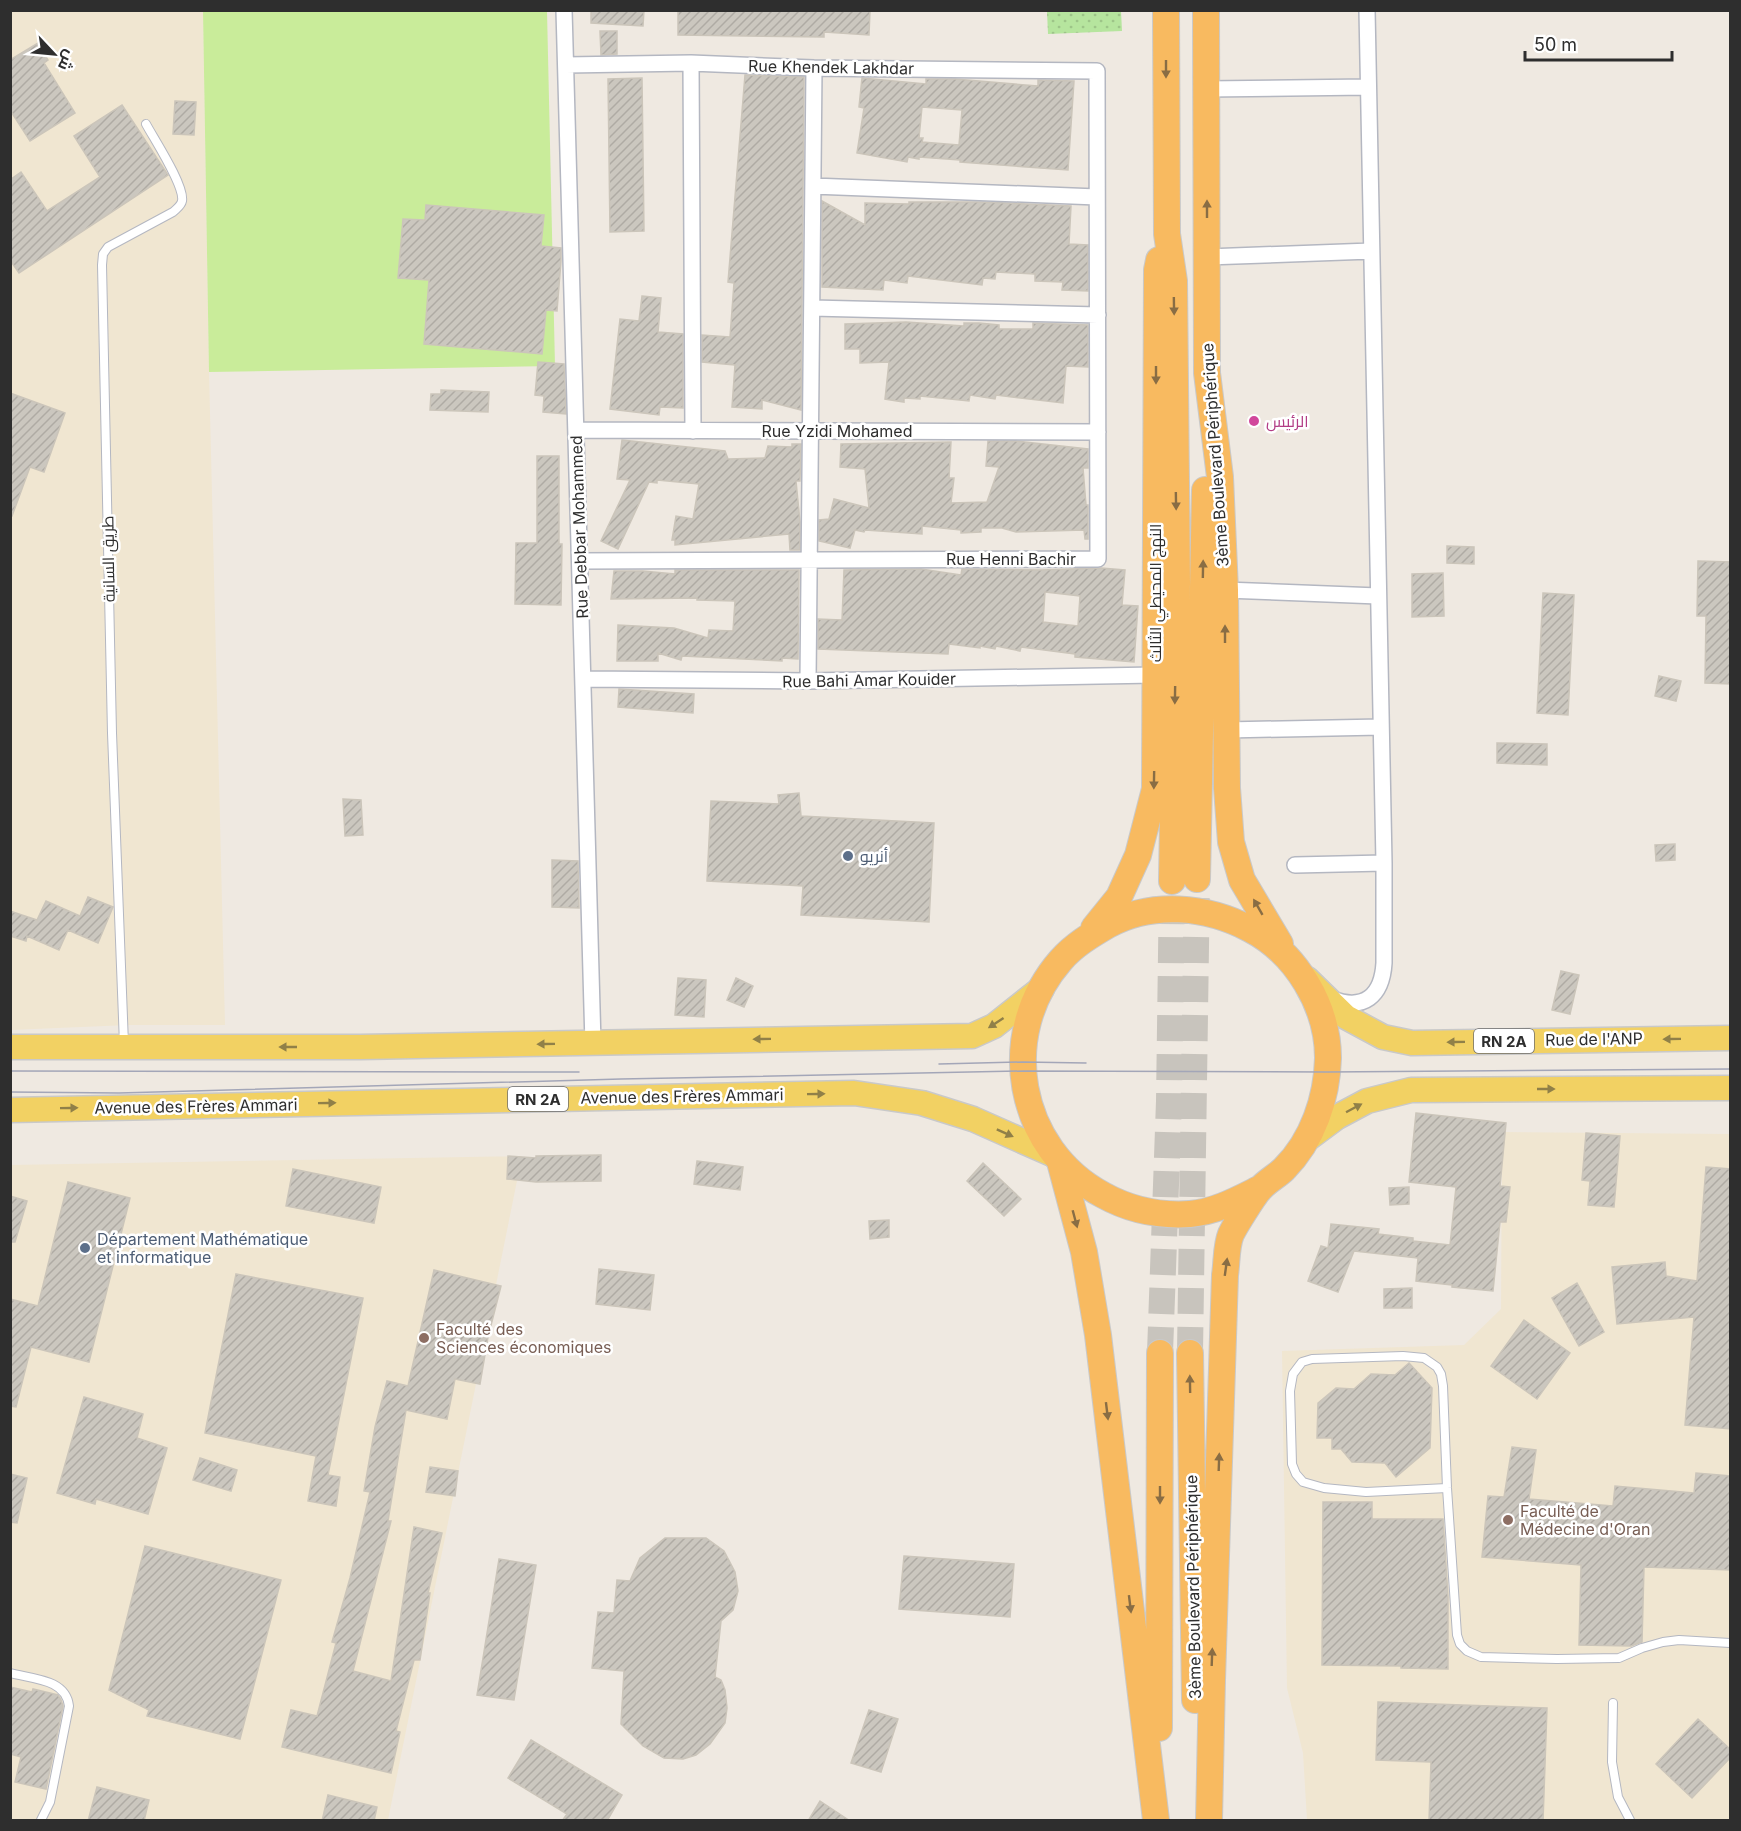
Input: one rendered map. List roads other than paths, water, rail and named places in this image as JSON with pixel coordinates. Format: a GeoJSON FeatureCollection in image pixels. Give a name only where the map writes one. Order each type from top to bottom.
{"type":"FeatureCollection","features":[{"type":"Feature","properties":{"kind":"highway","name":"3ème Boulevard Périphérique"},"geometry":{"type":"LineString","coordinates":[[1166,10],[1167,234],[1174,281],[1177,571],[1184,880],[1207,373],[1206,10]]}},
{"type":"Feature","properties":{"kind":"highway","name":"النهج المحيطي الثالث"},"geometry":{"type":"LineString","coordinates":[[1087,937],[1119,897],[1138,855],[1155,789],[1156,270],[1167,234]]}},
{"type":"Feature","properties":{"kind":"highway","name":"3ème Boulevard Périphérique"},"geometry":{"type":"LineString","coordinates":[[1207,373],[1220,477],[1225,590],[1227,788],[1231,842],[1242,880],[1315,999],[1324,1027],[1328,1056],[1326,1085],[1319,1114],[1306,1140],[1285,1168],[1259,1189]]}},
{"type":"Feature","properties":{"kind":"highway"},"geometry":{"type":"LineString","coordinates":[[1259,1189],[1226,1206],[1191,1214],[1154,1213],[1119,1204],[1087,1186],[1057,1159],[1038,1130],[1028,1102],[1024,1071],[1024,1044],[1030,1015],[1042,988],[1062,960],[1087,937],[1131,915],[1164,909],[1198,910],[1232,919],[1262,935],[1294,965]]}},
{"type":"Feature","properties":{"kind":"highway"},"geometry":{"type":"LineString","coordinates":[[1057,1159],[1084,1252],[1098,1335],[1157,1821]]}},
{"type":"Feature","properties":{"kind":"highway"},"geometry":{"type":"LineString","coordinates":[[1209,1821],[1225,1275],[1231,1234],[1259,1189]]}},
{"type":"Feature","properties":{"kind":"highway","name":"3ème Boulevard Périphérique"},"geometry":{"type":"LineString","coordinates":[[1157,1821],[1160,1353]]}},
{"type":"Feature","properties":{"kind":"highway","name":"3ème Boulevard Périphérique"},"geometry":{"type":"LineString","coordinates":[[1190,1353],[1197,1821]]}},
{"type":"Feature","properties":{"kind":"main road","name":"Rue de l'ANP"},"geometry":{"type":"LineString","coordinates":[[1294,965],[1346,1017],[1383,1037],[1412,1043],[1731,1038]]}},
{"type":"Feature","properties":{"kind":"main road"},"geometry":{"type":"LineString","coordinates":[[10,1047],[360,1047],[972,1036],[994,1026],[1042,988]]}},
{"type":"Feature","properties":{"kind":"main road"},"geometry":{"type":"LineString","coordinates":[[1306,1140],[1337,1117],[1367,1101],[1411,1090],[1731,1088]]}},
{"type":"Feature","properties":{"kind":"main road","name":"Avenue des Frères Ammari"},"geometry":{"type":"LineString","coordinates":[[10,1110],[854,1093],[922,1103],[973,1119],[1057,1159]]}},
{"type":"Feature","properties":{"kind":"street","name":"Rue Debbar Mohammed"},"geometry":{"type":"LineString","coordinates":[[564,10],[593,1044]]}},
{"type":"Feature","properties":{"kind":"street"},"geometry":{"type":"LineString","coordinates":[[1323,995],[1350,1004],[1367,1001],[1377,991],[1383,977],[1384,863],[1366,10]]}},
{"type":"Feature","properties":{"kind":"street","name":"Rue Khendek Lakhdar"},"geometry":{"type":"LineString","coordinates":[[566,65],[691,63],[814,68],[1097,71]]}},
{"type":"Feature","properties":{"kind":"street"},"geometry":{"type":"LineString","coordinates":[[691,63],[693,431]]}},
{"type":"Feature","properties":{"kind":"street"},"geometry":{"type":"LineString","coordinates":[[808,681],[814,68]]}},
{"type":"Feature","properties":{"kind":"street","name":"Rue Henni Bachir"},"geometry":{"type":"LineString","coordinates":[[580,561],[1098,559],[1097,71]]}},
{"type":"Feature","properties":{"kind":"street"},"geometry":{"type":"LineString","coordinates":[[1206,89],[1368,87]]}},
{"type":"Feature","properties":{"kind":"street"},"geometry":{"type":"LineString","coordinates":[[813,186],[1097,197]]}},
{"type":"Feature","properties":{"kind":"street"},"geometry":{"type":"LineString","coordinates":[[1207,257],[1371,250]]}},
{"type":"Feature","properties":{"kind":"street"},"geometry":{"type":"LineString","coordinates":[[812,309],[1098,315]]}},
{"type":"Feature","properties":{"kind":"street","name":"Rue Yzidi Mohamed"},"geometry":{"type":"LineString","coordinates":[[576,430],[1098,432]]}},
{"type":"Feature","properties":{"kind":"street"},"geometry":{"type":"LineString","coordinates":[[1225,590],[1378,596]]}},
{"type":"Feature","properties":{"kind":"street","name":"Rue Bahi Amar Kouider"},"geometry":{"type":"LineString","coordinates":[[583,679],[808,681],[1155,675]]}},
{"type":"Feature","properties":{"kind":"street"},"geometry":{"type":"LineString","coordinates":[[1226,730],[1381,727]]}},
{"type":"Feature","properties":{"kind":"street"},"geometry":{"type":"LineString","coordinates":[[1295,865],[1384,863]]}},
{"type":"Feature","properties":{"kind":"lane","name":"طريق السانية"},"geometry":{"type":"LineString","coordinates":[[124,1047],[112,733],[102,264],[103,254],[108,247],[173,212],[182,200],[177,181],[146,124]]}},
{"type":"Feature","properties":{"kind":"lane"},"geometry":{"type":"LineString","coordinates":[[1447,1488],[1366,1492],[1324,1488],[1303,1482],[1296,1474],[1292,1464],[1290,1411],[1293,1374],[1302,1362],[1312,1359],[1403,1356],[1424,1358],[1437,1367],[1441,1374],[1457,1635],[1460,1644],[1467,1651],[1481,1657],[1619,1658],[1663,1642],[1679,1640],[1731,1643]]}},
{"type":"Feature","properties":{"kind":"lane"},"geometry":{"type":"LineString","coordinates":[[10,1673],[50,1683],[60,1688],[68,1697],[69,1706],[50,1802],[41,1821]]}},
{"type":"Feature","properties":{"kind":"lane"},"geometry":{"type":"LineString","coordinates":[[1613,1703],[1612,1762],[1618,1797],[1630,1821]]}},
{"type":"Feature","properties":{"kind":"tunnel"},"geometry":{"type":"LineString","coordinates":[[1190,1353],[1197,879]]}},
{"type":"Feature","properties":{"kind":"tunnel"},"geometry":{"type":"LineString","coordinates":[[1160,1353],[1169,1101],[1172,881]]}},
{"type":"Feature","properties":{"kind":"tram line"},"geometry":{"type":"LineString","coordinates":[[939,1064],[1086,1063]]}},
{"type":"Feature","properties":{"kind":"tram line"},"geometry":{"type":"LineString","coordinates":[[10,1092],[119,1093],[1024,1071],[1327,1072],[1730,1069]]}},
{"type":"Feature","properties":{"kind":"tram line"},"geometry":{"type":"LineString","coordinates":[[10,1071],[579,1072]]}},
{"type":"Feature","properties":{"kind":"place","name":"الرئيس"},"geometry":{"type":"Point","coordinates":[1254,421]}},
{"type":"Feature","properties":{"kind":"place","name":"أنريو"},"geometry":{"type":"Point","coordinates":[848,856]}},
{"type":"Feature","properties":{"kind":"place","name":"Département Mathématique et informatique"},"geometry":{"type":"Point","coordinates":[85,1248]}},
{"type":"Feature","properties":{"kind":"place","name":"Faculté des Sciences économiques"},"geometry":{"type":"Point","coordinates":[424,1338]}},
{"type":"Feature","properties":{"kind":"place","name":"Faculté de Médecine d'Oran"},"geometry":{"type":"Point","coordinates":[1508,1520]}}]}
